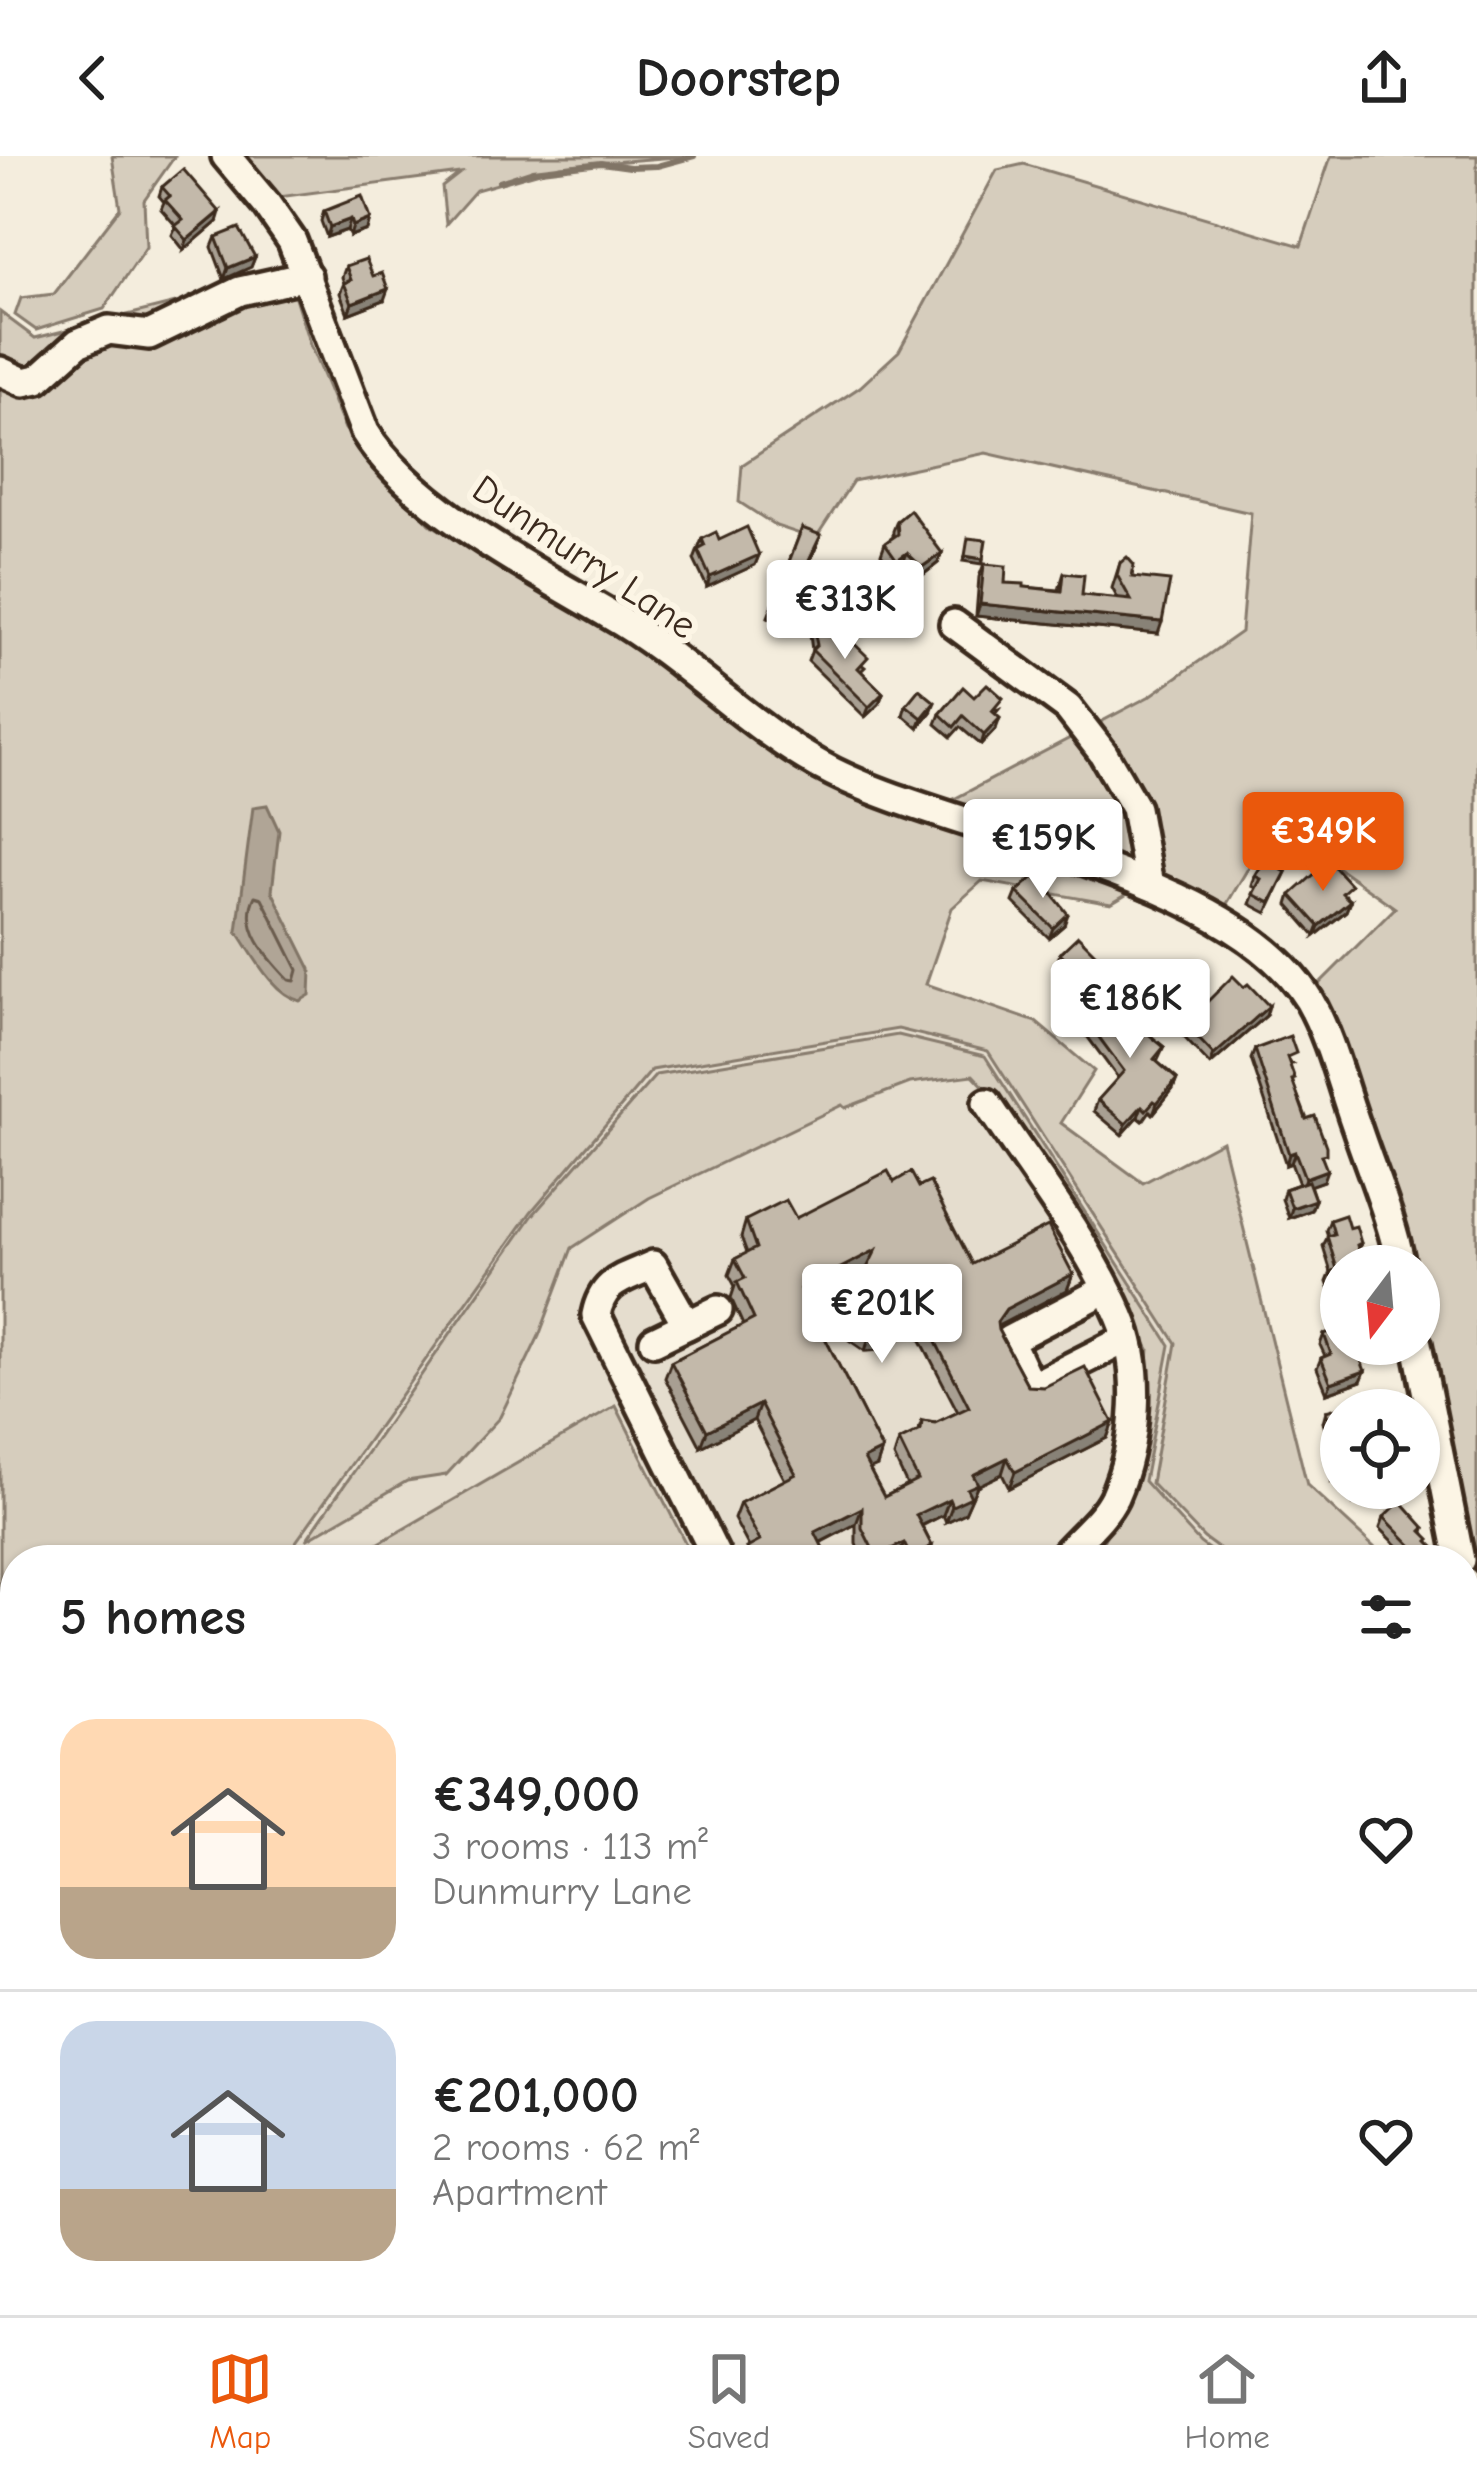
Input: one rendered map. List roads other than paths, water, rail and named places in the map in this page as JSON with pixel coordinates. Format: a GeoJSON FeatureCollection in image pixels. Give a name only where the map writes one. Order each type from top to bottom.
{"type":"FeatureCollection","features":[{"type":"Feature","properties":{"kind":"street","name":"Dunmurry Lane"},"geometry":{"type":"LineString","coordinates":[[226,156],[292,242],[365,432],[374,447],[424,495],[487,540],[626,623],[828,770],[885,796],[1149,886],[1209,915],[1262,949],[1310,1002],[1394,1245]]}},
{"type":"Feature","properties":{"kind":"street"},"geometry":{"type":"LineString","coordinates":[[0,371],[24,382],[38,379],[78,343],[110,330],[149,335],[240,291],[307,276]]}},
{"type":"Feature","properties":{"kind":"street"},"geometry":{"type":"LineString","coordinates":[[954,624],[1068,708],[1103,753],[1135,808],[1149,886]]}},
{"type":"Feature","properties":{"kind":"street"},"geometry":{"type":"LineString","coordinates":[[987,1103],[1086,1253],[1121,1318],[1126,1339],[1132,1370],[1132,1446],[1112,1502],[1073,1545]]}},
{"type":"Feature","properties":{"kind":"street"},"geometry":{"type":"LineString","coordinates":[[687,1325],[658,1263],[614,1282],[600,1294],[596,1316],[710,1545]]}},
{"type":"Feature","properties":{"kind":"street"},"geometry":{"type":"LineString","coordinates":[[1105,1290],[1009,1340],[1031,1388],[1126,1339]]}},
{"type":"Feature","properties":{"kind":"street"},"geometry":{"type":"LineString","coordinates":[[654,1341],[718,1310]]}},
{"type":"Feature","properties":{"kind":"street"},"geometry":{"type":"LineString","coordinates":[[1421,1365],[1457,1545]]}},
{"type":"Feature","properties":{"kind":"water"},"geometry":{"type":"Polygon","coordinates":[[[267,805],[279,831],[272,891],[311,969],[310,995],[300,1001],[280,990],[237,931],[253,807],[267,805]]]}},
{"type":"Feature","properties":{"kind":"waterway"},"geometry":{"type":"LineString","coordinates":[[499,182],[533,171],[601,163],[657,166],[694,156]]}}]}
